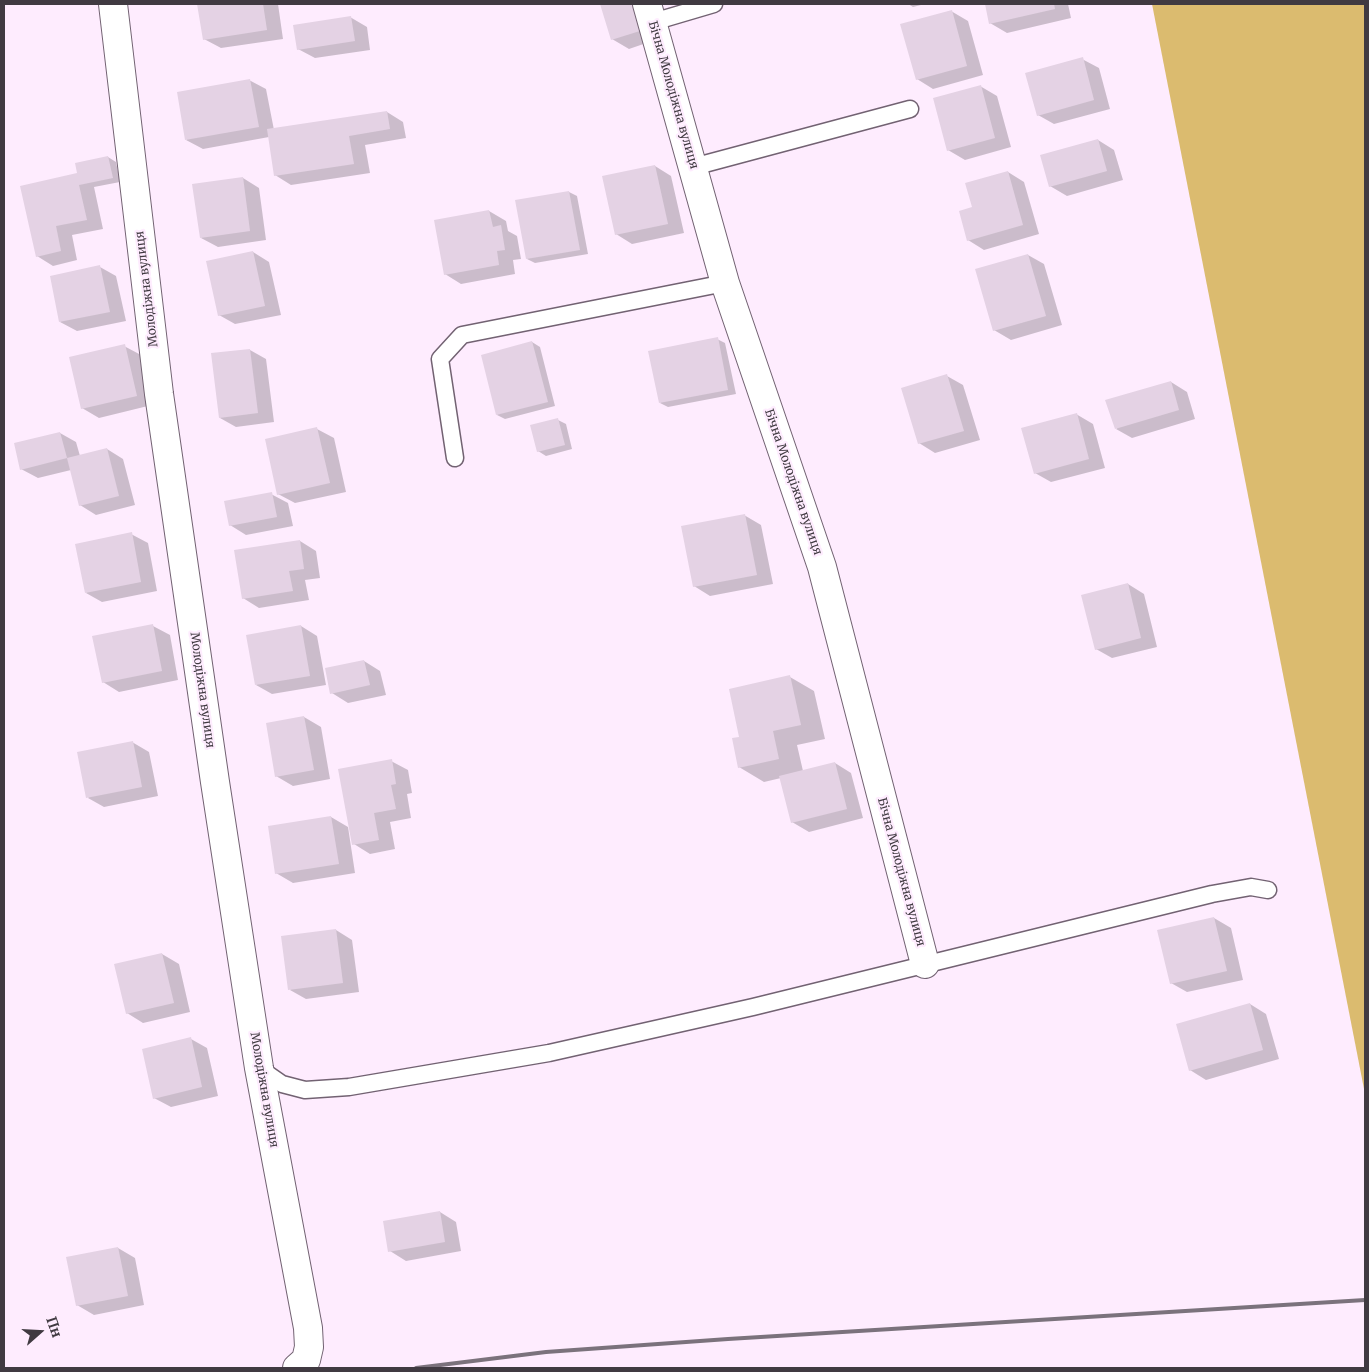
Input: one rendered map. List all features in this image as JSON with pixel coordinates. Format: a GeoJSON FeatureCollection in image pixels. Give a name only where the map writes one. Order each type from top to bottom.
{"type":"FeatureCollection","features":[{"type":"Feature","properties":{"kind":"street","name":"Молодіжна вулиця"},"geometry":{"type":"LineString","coordinates":[[112,4],[159,394],[213,763],[259,1068],[308,1328],[310,1346],[306,1360],[297,1368]]}},
{"type":"Feature","properties":{"kind":"street","name":"Бічна Молодіжна вулиця"},"geometry":{"type":"LineString","coordinates":[[650,13],[725,283],[822,567],[925,964]]}},
{"type":"Feature","properties":{"kind":"lane"},"geometry":{"type":"LineString","coordinates":[[650,13],[714,4]]}},
{"type":"Feature","properties":{"kind":"lane"},"geometry":{"type":"LineString","coordinates":[[693,166],[910,109]]}},
{"type":"Feature","properties":{"kind":"lane"},"geometry":{"type":"LineString","coordinates":[[456,458],[440,359],[462,335],[725,283]]}},
{"type":"Feature","properties":{"kind":"lane"},"geometry":{"type":"LineString","coordinates":[[259,1068],[282,1084],[305,1090],[349,1087],[549,1053],[753,1007],[1212,894],[1251,887],[1268,890]]}},
{"type":"Feature","properties":{"kind":"shaded area"},"geometry":{"type":"Polygon","coordinates":[[[1152,4],[1365,4],[1365,1094],[1152,4]]]}},
{"type":"Feature","properties":{"kind":"building"},"geometry":{"type":"Polygon","coordinates":[[[197,4],[263,4],[267,30],[203,40],[197,4]]]}},
{"type":"Feature","properties":{"kind":"building"},"geometry":{"type":"Polygon","coordinates":[[[600,4],[634,4],[643,30],[611,40],[600,4]]]}},
{"type":"Feature","properties":{"kind":"building"},"geometry":{"type":"Polygon","coordinates":[[[985,4],[1054,4],[1055,9],[989,24],[985,4]]]}},
{"type":"Feature","properties":{"kind":"building"},"geometry":{"type":"Polygon","coordinates":[[[952,10],[967,66],[916,80],[900,24],[952,10]]]}},
{"type":"Feature","properties":{"kind":"building"},"geometry":{"type":"Polygon","coordinates":[[[351,16],[355,41],[297,50],[293,25],[351,16]]]}},
{"type":"Feature","properties":{"kind":"building"},"geometry":{"type":"Polygon","coordinates":[[[1083,57],[1094,100],[1037,116],[1025,73],[1083,57]]]}},
{"type":"Feature","properties":{"kind":"building"},"geometry":{"type":"Polygon","coordinates":[[[250,79],[259,127],[185,140],[177,92],[250,79]]]}},
{"type":"Feature","properties":{"kind":"building"},"geometry":{"type":"Polygon","coordinates":[[[981,85],[995,138],[947,151],[933,98],[981,85]]]}},
{"type":"Feature","properties":{"kind":"building"},"geometry":{"type":"Polygon","coordinates":[[[387,111],[390,129],[349,136],[354,164],[274,176],[267,129],[387,111]]]}},
{"type":"Feature","properties":{"kind":"building"},"geometry":{"type":"Polygon","coordinates":[[[1098,139],[1107,171],[1049,187],[1040,155],[1098,139]]]}},
{"type":"Feature","properties":{"kind":"building"},"geometry":{"type":"Polygon","coordinates":[[[108,156],[113,178],[79,185],[87,220],[56,226],[61,251],[36,257],[20,186],[77,173],[75,163],[108,156]]]}},
{"type":"Feature","properties":{"kind":"building"},"geometry":{"type":"Polygon","coordinates":[[[655,165],[668,224],[615,235],[602,176],[655,165]]]}},
{"type":"Feature","properties":{"kind":"building"},"geometry":{"type":"Polygon","coordinates":[[[1008,171],[1023,225],[967,241],[959,211],[972,207],[965,183],[1008,171]]]}},
{"type":"Feature","properties":{"kind":"building"},"geometry":{"type":"Polygon","coordinates":[[[243,177],[250,231],[200,238],[192,184],[243,177]]]}},
{"type":"Feature","properties":{"kind":"building"},"geometry":{"type":"Polygon","coordinates":[[[569,191],[580,250],[526,259],[515,200],[569,191]]]}},
{"type":"Feature","properties":{"kind":"building"},"geometry":{"type":"Polygon","coordinates":[[[489,210],[493,227],[501,225],[505,250],[497,251],[499,265],[444,275],[434,220],[489,210]]]}},
{"type":"Feature","properties":{"kind":"building"},"geometry":{"type":"Polygon","coordinates":[[[253,251],[265,306],[218,316],[206,261],[253,251]]]}},
{"type":"Feature","properties":{"kind":"building"},"geometry":{"type":"Polygon","coordinates":[[[1028,254],[1046,316],[993,331],[975,269],[1028,254]]]}},
{"type":"Feature","properties":{"kind":"building"},"geometry":{"type":"Polygon","coordinates":[[[100,265],[110,312],[59,322],[50,276],[100,265]]]}},
{"type":"Feature","properties":{"kind":"building"},"geometry":{"type":"Polygon","coordinates":[[[718,337],[728,390],[659,403],[648,351],[718,337]]]}},
{"type":"Feature","properties":{"kind":"building"},"geometry":{"type":"Polygon","coordinates":[[[532,341],[548,402],[496,415],[481,355],[532,341]]]}},
{"type":"Feature","properties":{"kind":"building"},"geometry":{"type":"Polygon","coordinates":[[[125,344],[137,396],[81,409],[69,357],[125,344]]]}},
{"type":"Feature","properties":{"kind":"building"},"geometry":{"type":"Polygon","coordinates":[[[250,349],[258,413],[219,418],[211,353],[250,349]]]}},
{"type":"Feature","properties":{"kind":"building"},"geometry":{"type":"Polygon","coordinates":[[[947,374],[964,431],[918,444],[901,388],[947,374]]]}},
{"type":"Feature","properties":{"kind":"building"},"geometry":{"type":"Polygon","coordinates":[[[1171,381],[1179,410],[1115,429],[1105,400],[1171,381]]]}},
{"type":"Feature","properties":{"kind":"building"},"geometry":{"type":"Polygon","coordinates":[[[1077,413],[1089,459],[1034,474],[1021,428],[1077,413]]]}},
{"type":"Feature","properties":{"kind":"building"},"geometry":{"type":"Polygon","coordinates":[[[558,418],[565,445],[537,452],[530,425],[558,418]]]}},
{"type":"Feature","properties":{"kind":"building"},"geometry":{"type":"Polygon","coordinates":[[[317,427],[330,483],[277,495],[265,439],[317,427]]]}},
{"type":"Feature","properties":{"kind":"building"},"geometry":{"type":"Polygon","coordinates":[[[60,432],[67,458],[20,470],[14,443],[60,432]]]}},
{"type":"Feature","properties":{"kind":"building"},"geometry":{"type":"Polygon","coordinates":[[[107,448],[119,496],[79,506],[67,458],[107,448]]]}},
{"type":"Feature","properties":{"kind":"building"},"geometry":{"type":"Polygon","coordinates":[[[272,492],[277,517],[229,526],[224,501],[272,492]]]}},
{"type":"Feature","properties":{"kind":"building"},"geometry":{"type":"Polygon","coordinates":[[[745,514],[757,575],[693,587],[681,526],[745,514]]]}},
{"type":"Feature","properties":{"kind":"building"},"geometry":{"type":"Polygon","coordinates":[[[132,532],[141,582],[85,593],[75,544],[132,532]]]}},
{"type":"Feature","properties":{"kind":"building"},"geometry":{"type":"Polygon","coordinates":[[[300,540],[304,569],[289,571],[293,591],[242,599],[234,550],[300,540]]]}},
{"type":"Feature","properties":{"kind":"building"},"geometry":{"type":"Polygon","coordinates":[[[1128,583],[1141,638],[1095,650],[1081,595],[1128,583]]]}},
{"type":"Feature","properties":{"kind":"building"},"geometry":{"type":"Polygon","coordinates":[[[153,624],[162,671],[102,683],[92,636],[153,624]]]}},
{"type":"Feature","properties":{"kind":"building"},"geometry":{"type":"Polygon","coordinates":[[[301,625],[310,676],[255,685],[246,635],[301,625]]]}},
{"type":"Feature","properties":{"kind":"building"},"geometry":{"type":"Polygon","coordinates":[[[364,660],[370,685],[330,694],[325,668],[364,660]]]}},
{"type":"Feature","properties":{"kind":"building"},"geometry":{"type":"Polygon","coordinates":[[[790,675],[801,725],[773,731],[779,759],[738,768],[732,738],[739,737],[729,689],[790,675]]]}},
{"type":"Feature","properties":{"kind":"building"},"geometry":{"type":"Polygon","coordinates":[[[304,716],[314,770],[275,777],[266,723],[304,716]]]}},
{"type":"Feature","properties":{"kind":"building"},"geometry":{"type":"Polygon","coordinates":[[[133,741],[142,787],[86,798],[77,752],[133,741]]]}},
{"type":"Feature","properties":{"kind":"building"},"geometry":{"type":"Polygon","coordinates":[[[392,759],[396,784],[391,785],[396,809],[374,813],[379,840],[352,845],[338,769],[392,759]]]}},
{"type":"Feature","properties":{"kind":"building"},"geometry":{"type":"Polygon","coordinates":[[[835,762],[847,809],[791,823],[779,776],[835,762]]]}},
{"type":"Feature","properties":{"kind":"building"},"geometry":{"type":"Polygon","coordinates":[[[331,816],[339,864],[275,874],[268,826],[331,816]]]}},
{"type":"Feature","properties":{"kind":"building"},"geometry":{"type":"Polygon","coordinates":[[[1214,917],[1227,971],[1170,984],[1157,930],[1214,917]]]}},
{"type":"Feature","properties":{"kind":"building"},"geometry":{"type":"Polygon","coordinates":[[[336,929],[343,983],[288,990],[281,936],[336,929]]]}},
{"type":"Feature","properties":{"kind":"building"},"geometry":{"type":"Polygon","coordinates":[[[162,953],[174,1003],[126,1014],[114,964],[162,953]]]}},
{"type":"Feature","properties":{"kind":"building"},"geometry":{"type":"Polygon","coordinates":[[[1250,1003],[1263,1050],[1189,1071],[1176,1024],[1250,1003]]]}},
{"type":"Feature","properties":{"kind":"building"},"geometry":{"type":"Polygon","coordinates":[[[191,1037],[202,1087],[153,1099],[142,1049],[191,1037]]]}},
{"type":"Feature","properties":{"kind":"building"},"geometry":{"type":"Polygon","coordinates":[[[440,1211],[445,1242],[388,1252],[383,1221],[440,1211]]]}},
{"type":"Feature","properties":{"kind":"building"},"geometry":{"type":"Polygon","coordinates":[[[118,1247],[128,1296],[76,1306],[66,1257],[118,1247]]]}},
{"type":"Feature","properties":{"kind":"railway"},"geometry":{"type":"LineString","coordinates":[[416,1368],[546,1352],[1365,1300]]}}]}
